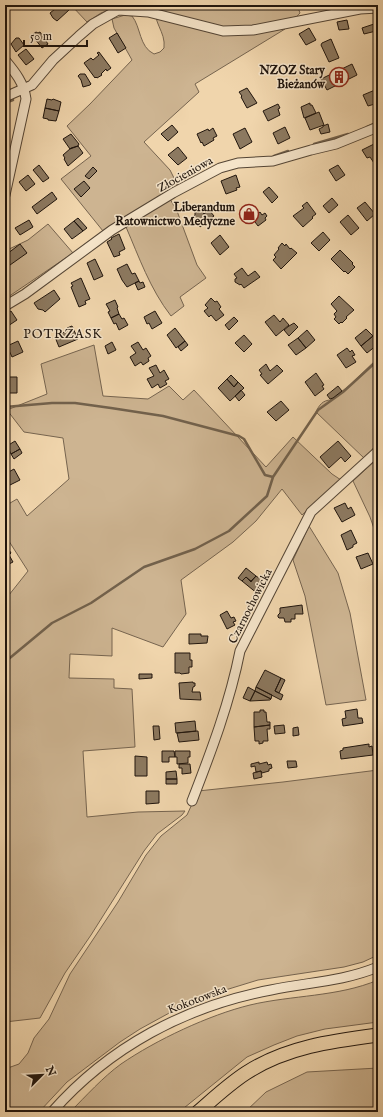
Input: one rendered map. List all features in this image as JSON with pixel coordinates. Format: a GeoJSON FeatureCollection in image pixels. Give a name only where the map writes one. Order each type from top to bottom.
{"type":"FeatureCollection","features":[{"type":"Feature","properties":{"kind":"highway"},"geometry":{"type":"LineString","coordinates":[[198,1112],[245,1073],[275,1057],[290,1051],[318,1044],[378,1035]]}},
{"type":"Feature","properties":{"kind":"street"},"geometry":{"type":"LineString","coordinates":[[5,97],[32,85],[54,60],[93,24],[118,10],[150,8],[223,31],[253,30],[360,9],[378,8]]}},
{"type":"Feature","properties":{"kind":"street"},"geometry":{"type":"LineString","coordinates":[[5,60],[19,78],[25,89],[26,99],[5,195]]}},
{"type":"Feature","properties":{"kind":"street","name":"Złocieniowa"},"geometry":{"type":"LineString","coordinates":[[5,306],[25,294],[112,230],[173,193],[220,168],[238,163],[273,161],[349,140],[378,127]]}},
{"type":"Feature","properties":{"kind":"street","name":"Czarnochowicka"},"geometry":{"type":"LineString","coordinates":[[192,801],[215,742],[240,651],[311,512],[378,451]]}},
{"type":"Feature","properties":{"kind":"street","name":"Kokotowska"},"geometry":{"type":"LineString","coordinates":[[52,1112],[78,1085],[107,1061],[154,1030],[184,1016],[242,996],[272,989],[343,979],[378,967]]}},
{"type":"Feature","properties":{"kind":"shaded area"},"geometry":{"type":"Polygon","coordinates":[[[71,5],[121,5],[101,13],[87,22],[71,5]]]}},
{"type":"Feature","properties":{"kind":"shaded area"},"geometry":{"type":"Polygon","coordinates":[[[156,5],[297,5],[300,13],[285,29],[195,84],[199,92],[144,142],[170,170],[178,186],[119,220],[103,231],[61,179],[91,156],[67,126],[132,60],[114,28],[112,19],[125,15],[132,16],[143,42],[149,51],[154,54],[160,52],[164,48],[163,37],[156,17],[156,5]]]}},
{"type":"Feature","properties":{"kind":"shaded area"},"geometry":{"type":"Polygon","coordinates":[[[170,199],[177,211],[197,265],[206,278],[180,297],[184,306],[171,316],[151,284],[126,227],[170,199]]]}},
{"type":"Feature","properties":{"kind":"shaded area"},"geometry":{"type":"Polygon","coordinates":[[[48,224],[73,253],[5,299],[5,251],[28,240],[48,224]]]}},
{"type":"Feature","properties":{"kind":"shaded area"},"geometry":{"type":"Polygon","coordinates":[[[94,345],[103,396],[148,399],[169,386],[183,400],[194,390],[266,467],[293,437],[332,474],[341,480],[302,515],[282,489],[256,521],[233,542],[181,580],[186,614],[163,647],[112,628],[112,656],[70,654],[69,678],[114,679],[114,688],[132,689],[135,747],[83,751],[87,817],[138,812],[185,811],[157,834],[144,851],[65,973],[40,1018],[5,1022],[5,600],[28,571],[5,535],[5,506],[17,499],[27,516],[69,479],[63,438],[24,432],[7,410],[47,394],[41,364],[94,345]]]}},
{"type":"Feature","properties":{"kind":"shaded area"},"geometry":{"type":"Polygon","coordinates":[[[378,358],[378,442],[365,459],[316,412],[322,403],[331,400],[350,385],[378,358]]]}},
{"type":"Feature","properties":{"kind":"shaded area"},"geometry":{"type":"Polygon","coordinates":[[[378,458],[378,540],[370,517],[353,481],[378,458]]]}},
{"type":"Feature","properties":{"kind":"shaded area"},"geometry":{"type":"Polygon","coordinates":[[[309,526],[338,573],[350,613],[366,700],[326,705],[305,596],[293,560],[309,526]]]}},
{"type":"Feature","properties":{"kind":"shaded area"},"geometry":{"type":"Polygon","coordinates":[[[378,770],[378,955],[363,962],[344,967],[258,980],[193,1000],[140,1029],[120,1042],[67,1082],[39,1112],[5,1112],[5,1069],[19,1064],[28,1053],[34,1038],[49,1019],[70,974],[118,902],[146,855],[161,836],[187,815],[198,791],[378,770]]]}},
{"type":"Feature","properties":{"kind":"shaded area"},"geometry":{"type":"Polygon","coordinates":[[[378,980],[378,1022],[325,1029],[297,1036],[247,1057],[179,1112],[70,1112],[114,1069],[150,1046],[183,1029],[234,1009],[266,1002],[347,990],[378,980]]]}},
{"type":"Feature","properties":{"kind":"shaded area"},"geometry":{"type":"Polygon","coordinates":[[[378,1068],[378,1112],[245,1112],[266,1092],[307,1072],[378,1068]]]}},
{"type":"Feature","properties":{"kind":"building"},"geometry":{"type":"Polygon","coordinates":[[[60,5],[64,5],[69,10],[57,21],[50,13],[60,5]]]}},
{"type":"Feature","properties":{"kind":"building"},"geometry":{"type":"Polygon","coordinates":[[[347,20],[349,29],[339,30],[337,22],[347,20]]]}},
{"type":"Feature","properties":{"kind":"building"},"geometry":{"type":"Polygon","coordinates":[[[374,24],[376,31],[364,34],[362,28],[374,24]]]}},
{"type":"Feature","properties":{"kind":"building"},"geometry":{"type":"Polygon","coordinates":[[[309,28],[316,40],[306,45],[299,34],[309,28]]]}},
{"type":"Feature","properties":{"kind":"building"},"geometry":{"type":"Polygon","coordinates":[[[36,32],[40,32],[48,44],[42,48],[32,35],[36,32]]]}},
{"type":"Feature","properties":{"kind":"building"},"geometry":{"type":"Polygon","coordinates":[[[117,33],[126,48],[118,53],[109,38],[117,33]]]}},
{"type":"Feature","properties":{"kind":"building"},"geometry":{"type":"Polygon","coordinates":[[[16,38],[19,38],[24,45],[16,52],[11,44],[16,38]]]}},
{"type":"Feature","properties":{"kind":"building"},"geometry":{"type":"Polygon","coordinates":[[[331,39],[339,58],[329,62],[321,45],[322,43],[331,39]]]}},
{"type":"Feature","properties":{"kind":"building"},"geometry":{"type":"Polygon","coordinates":[[[26,49],[34,59],[26,65],[18,55],[26,49]]]}},
{"type":"Feature","properties":{"kind":"building"},"geometry":{"type":"Polygon","coordinates":[[[99,52],[111,68],[107,71],[106,69],[101,74],[102,75],[95,78],[84,63],[91,58],[93,60],[99,55],[97,53],[99,52]]]}},
{"type":"Feature","properties":{"kind":"building","name":"NZOZ Stary Bieżanów"},"geometry":{"type":"Polygon","coordinates":[[[352,64],[357,75],[327,90],[321,79],[352,64]]]}},
{"type":"Feature","properties":{"kind":"building"},"geometry":{"type":"Polygon","coordinates":[[[80,74],[85,74],[91,84],[90,85],[83,87],[78,76],[80,74]]]}},
{"type":"Feature","properties":{"kind":"building"},"geometry":{"type":"Polygon","coordinates":[[[247,88],[257,103],[247,108],[239,92],[247,88]]]}},
{"type":"Feature","properties":{"kind":"building"},"geometry":{"type":"Polygon","coordinates":[[[375,90],[378,97],[378,103],[368,106],[363,95],[375,90]]]}},
{"type":"Feature","properties":{"kind":"building"},"geometry":{"type":"Polygon","coordinates":[[[47,99],[53,99],[61,102],[59,111],[45,108],[47,99]]]}},
{"type":"Feature","properties":{"kind":"building"},"geometry":{"type":"Polygon","coordinates":[[[310,103],[316,113],[304,118],[301,107],[310,103]]]}},
{"type":"Feature","properties":{"kind":"building"},"geometry":{"type":"Polygon","coordinates":[[[278,104],[280,108],[278,109],[280,115],[268,121],[263,111],[278,104]]]}},
{"type":"Feature","properties":{"kind":"building"},"geometry":{"type":"Polygon","coordinates":[[[45,108],[59,111],[56,121],[43,118],[45,108]]]}},
{"type":"Feature","properties":{"kind":"building"},"geometry":{"type":"Polygon","coordinates":[[[319,112],[324,125],[310,130],[305,118],[319,112]]]}},
{"type":"Feature","properties":{"kind":"building"},"geometry":{"type":"Polygon","coordinates":[[[328,124],[330,132],[321,134],[319,129],[328,124]]]}},
{"type":"Feature","properties":{"kind":"building"},"geometry":{"type":"Polygon","coordinates":[[[172,125],[178,132],[168,141],[161,134],[172,125]]]}},
{"type":"Feature","properties":{"kind":"building"},"geometry":{"type":"Polygon","coordinates":[[[285,127],[290,138],[278,144],[273,133],[285,127]]]}},
{"type":"Feature","properties":{"kind":"building"},"geometry":{"type":"Polygon","coordinates":[[[213,128],[217,136],[213,138],[214,140],[204,146],[197,134],[208,129],[209,131],[213,128]]]}},
{"type":"Feature","properties":{"kind":"building"},"geometry":{"type":"Polygon","coordinates":[[[245,128],[252,142],[240,149],[233,134],[245,128]]]}},
{"type":"Feature","properties":{"kind":"building"},"geometry":{"type":"Polygon","coordinates":[[[71,134],[79,144],[78,146],[70,149],[63,139],[71,134]]]}},
{"type":"Feature","properties":{"kind":"building"},"geometry":{"type":"Polygon","coordinates":[[[378,142],[378,165],[376,166],[370,157],[367,158],[362,150],[378,142]]]}},
{"type":"Feature","properties":{"kind":"building"},"geometry":{"type":"Polygon","coordinates":[[[78,146],[83,153],[68,166],[63,155],[71,148],[78,146]]]}},
{"type":"Feature","properties":{"kind":"building"},"geometry":{"type":"Polygon","coordinates":[[[178,147],[187,158],[178,165],[168,155],[178,147]]]}},
{"type":"Feature","properties":{"kind":"building"},"geometry":{"type":"Polygon","coordinates":[[[39,165],[49,178],[43,182],[33,170],[39,165]]]}},
{"type":"Feature","properties":{"kind":"building"},"geometry":{"type":"Polygon","coordinates":[[[338,165],[345,175],[336,181],[329,170],[338,165]]]}},
{"type":"Feature","properties":{"kind":"building"},"geometry":{"type":"Polygon","coordinates":[[[93,167],[97,171],[89,179],[85,176],[93,167]]]}},
{"type":"Feature","properties":{"kind":"building"},"geometry":{"type":"Polygon","coordinates":[[[28,175],[35,184],[26,191],[19,182],[28,175]]]}},
{"type":"Feature","properties":{"kind":"building"},"geometry":{"type":"Polygon","coordinates":[[[236,175],[240,187],[236,188],[237,190],[226,194],[221,181],[236,175]]]}},
{"type":"Feature","properties":{"kind":"building"},"geometry":{"type":"Polygon","coordinates":[[[84,181],[90,188],[81,197],[74,189],[84,181]]]}},
{"type":"Feature","properties":{"kind":"building"},"geometry":{"type":"Polygon","coordinates":[[[269,187],[278,197],[272,203],[263,192],[269,187]]]}},
{"type":"Feature","properties":{"kind":"building"},"geometry":{"type":"Polygon","coordinates":[[[52,192],[57,199],[37,214],[32,207],[52,192]]]}},
{"type":"Feature","properties":{"kind":"building"},"geometry":{"type":"Polygon","coordinates":[[[332,198],[338,205],[329,213],[323,206],[332,198]]]}},
{"type":"Feature","properties":{"kind":"building"},"geometry":{"type":"Polygon","coordinates":[[[307,202],[316,214],[303,227],[293,216],[304,208],[302,206],[307,202]]]}},
{"type":"Feature","properties":{"kind":"building"},"geometry":{"type":"Polygon","coordinates":[[[365,202],[375,214],[367,221],[357,208],[365,202]]]}},
{"type":"Feature","properties":{"kind":"building"},"geometry":{"type":"Polygon","coordinates":[[[201,210],[204,214],[209,210],[214,216],[200,227],[192,218],[195,215],[195,212],[199,212],[201,210]]]}},
{"type":"Feature","properties":{"kind":"building"},"geometry":{"type":"Polygon","coordinates":[[[260,212],[262,215],[265,213],[267,216],[265,218],[266,220],[258,226],[252,218],[260,212]]]}},
{"type":"Feature","properties":{"kind":"building"},"geometry":{"type":"Polygon","coordinates":[[[348,215],[359,228],[351,235],[340,222],[348,215]]]}},
{"type":"Feature","properties":{"kind":"building"},"geometry":{"type":"Polygon","coordinates":[[[78,218],[87,228],[83,231],[74,221],[78,218]]]}},
{"type":"Feature","properties":{"kind":"building"},"geometry":{"type":"Polygon","coordinates":[[[29,220],[33,227],[20,235],[15,228],[29,220]]]}},
{"type":"Feature","properties":{"kind":"building"},"geometry":{"type":"Polygon","coordinates":[[[74,221],[83,231],[72,239],[64,229],[74,221]]]}},
{"type":"Feature","properties":{"kind":"building"},"geometry":{"type":"Polygon","coordinates":[[[323,232],[330,240],[319,251],[311,243],[323,232]]]}},
{"type":"Feature","properties":{"kind":"building"},"geometry":{"type":"Polygon","coordinates":[[[119,234],[125,249],[119,252],[120,255],[114,257],[107,242],[119,234]]]}},
{"type":"Feature","properties":{"kind":"building"},"geometry":{"type":"Polygon","coordinates":[[[220,235],[229,247],[220,255],[211,243],[220,235]]]}},
{"type":"Feature","properties":{"kind":"building"},"geometry":{"type":"Polygon","coordinates":[[[282,243],[285,246],[286,244],[290,249],[291,248],[297,253],[281,269],[273,260],[276,257],[274,255],[282,243]]]}},
{"type":"Feature","properties":{"kind":"building"},"geometry":{"type":"Polygon","coordinates":[[[20,244],[27,253],[10,265],[6,259],[8,257],[7,254],[20,244]]]}},
{"type":"Feature","properties":{"kind":"building"},"geometry":{"type":"Polygon","coordinates":[[[340,250],[355,267],[348,274],[331,259],[340,250]]]}},
{"type":"Feature","properties":{"kind":"building"},"geometry":{"type":"Polygon","coordinates":[[[95,259],[103,276],[94,280],[87,263],[95,259]]]}},
{"type":"Feature","properties":{"kind":"building"},"geometry":{"type":"Polygon","coordinates":[[[127,264],[132,274],[135,273],[139,281],[127,287],[117,269],[127,264]]]}},
{"type":"Feature","properties":{"kind":"building"},"geometry":{"type":"Polygon","coordinates":[[[242,268],[248,276],[255,271],[260,277],[244,288],[241,284],[240,285],[235,282],[235,279],[237,278],[234,274],[242,268]]]}},
{"type":"Feature","properties":{"kind":"building"},"geometry":{"type":"Polygon","coordinates":[[[81,278],[90,299],[85,301],[86,304],[79,307],[71,287],[73,286],[71,283],[81,278]]]}},
{"type":"Feature","properties":{"kind":"building"},"geometry":{"type":"Polygon","coordinates":[[[139,281],[140,283],[143,282],[145,287],[138,290],[135,283],[139,281]]]}},
{"type":"Feature","properties":{"kind":"building"},"geometry":{"type":"Polygon","coordinates":[[[54,290],[60,299],[45,312],[38,309],[34,303],[54,290]]]}},
{"type":"Feature","properties":{"kind":"building"},"geometry":{"type":"Polygon","coordinates":[[[339,296],[354,310],[342,323],[341,322],[339,324],[334,319],[336,317],[334,314],[337,311],[331,304],[339,296]]]}},
{"type":"Feature","properties":{"kind":"building"},"geometry":{"type":"Polygon","coordinates":[[[211,298],[215,302],[217,301],[221,307],[219,309],[224,315],[216,321],[211,315],[209,317],[204,311],[208,308],[205,305],[211,298]]]}},
{"type":"Feature","properties":{"kind":"building"},"geometry":{"type":"Polygon","coordinates":[[[115,300],[119,314],[111,318],[108,312],[110,311],[106,304],[115,300]]]}},
{"type":"Feature","properties":{"kind":"building"},"geometry":{"type":"Polygon","coordinates":[[[11,311],[17,320],[8,326],[5,322],[5,315],[11,311]]]}},
{"type":"Feature","properties":{"kind":"building"},"geometry":{"type":"Polygon","coordinates":[[[155,311],[162,323],[152,329],[149,323],[147,324],[144,317],[155,311]]]}},
{"type":"Feature","properties":{"kind":"building"},"geometry":{"type":"Polygon","coordinates":[[[119,314],[122,319],[124,318],[128,325],[119,330],[116,323],[114,324],[111,318],[119,314]]]}},
{"type":"Feature","properties":{"kind":"building"},"geometry":{"type":"Polygon","coordinates":[[[274,315],[280,322],[283,318],[289,325],[276,336],[265,322],[274,315]]]}},
{"type":"Feature","properties":{"kind":"building"},"geometry":{"type":"Polygon","coordinates":[[[234,317],[238,321],[229,330],[225,325],[234,317]]]}},
{"type":"Feature","properties":{"kind":"building"},"geometry":{"type":"Polygon","coordinates":[[[294,323],[298,327],[289,336],[284,330],[294,323]]]}},
{"type":"Feature","properties":{"kind":"building"},"geometry":{"type":"Polygon","coordinates":[[[72,326],[78,339],[59,347],[55,337],[72,326]]]}},
{"type":"Feature","properties":{"kind":"building"},"geometry":{"type":"Polygon","coordinates":[[[175,328],[185,341],[176,348],[167,335],[175,328]]]}},
{"type":"Feature","properties":{"kind":"building"},"geometry":{"type":"Polygon","coordinates":[[[366,329],[373,336],[361,346],[355,338],[366,329]]]}},
{"type":"Feature","properties":{"kind":"building"},"geometry":{"type":"Polygon","coordinates":[[[307,330],[315,340],[306,348],[298,338],[307,330]]]}},
{"type":"Feature","properties":{"kind":"building"},"geometry":{"type":"Polygon","coordinates":[[[244,335],[252,344],[244,352],[235,343],[244,335]]]}},
{"type":"Feature","properties":{"kind":"building"},"geometry":{"type":"Polygon","coordinates":[[[373,336],[377,345],[367,353],[361,346],[373,336]]]}},
{"type":"Feature","properties":{"kind":"building"},"geometry":{"type":"Polygon","coordinates":[[[298,338],[306,348],[296,355],[288,345],[298,338]]]}},
{"type":"Feature","properties":{"kind":"building"},"geometry":{"type":"Polygon","coordinates":[[[18,341],[23,352],[12,357],[7,346],[18,341]]]}},
{"type":"Feature","properties":{"kind":"building"},"geometry":{"type":"Polygon","coordinates":[[[185,341],[188,345],[181,351],[178,347],[185,341]]]}},
{"type":"Feature","properties":{"kind":"building"},"geometry":{"type":"Polygon","coordinates":[[[112,342],[116,350],[108,354],[105,346],[112,342]]]}},
{"type":"Feature","properties":{"kind":"building"},"geometry":{"type":"Polygon","coordinates":[[[138,342],[143,350],[146,348],[151,356],[148,358],[149,361],[143,365],[141,362],[135,366],[130,357],[136,353],[131,346],[138,342]]]}},
{"type":"Feature","properties":{"kind":"building"},"geometry":{"type":"Polygon","coordinates":[[[347,348],[350,352],[352,350],[355,355],[352,356],[356,362],[346,368],[337,355],[347,348]]]}},
{"type":"Feature","properties":{"kind":"building"},"geometry":{"type":"Polygon","coordinates":[[[266,364],[270,371],[277,365],[283,371],[268,384],[260,375],[262,374],[259,370],[266,364]]]}},
{"type":"Feature","properties":{"kind":"building"},"geometry":{"type":"Polygon","coordinates":[[[156,365],[160,373],[164,370],[169,379],[165,381],[167,384],[160,388],[158,384],[152,388],[147,379],[154,376],[149,368],[156,365]]]}},
{"type":"Feature","properties":{"kind":"building"},"geometry":{"type":"Polygon","coordinates":[[[316,373],[324,385],[322,386],[324,389],[315,396],[305,382],[316,373]]]}},
{"type":"Feature","properties":{"kind":"building"},"geometry":{"type":"Polygon","coordinates":[[[231,375],[238,382],[234,387],[227,379],[231,375]]]}},
{"type":"Feature","properties":{"kind":"building"},"geometry":{"type":"Polygon","coordinates":[[[9,377],[17,377],[17,393],[5,393],[5,379],[9,379],[9,377]]]}},
{"type":"Feature","properties":{"kind":"building"},"geometry":{"type":"Polygon","coordinates":[[[227,379],[234,387],[238,382],[244,388],[230,401],[218,388],[227,379]]]}},
{"type":"Feature","properties":{"kind":"building"},"geometry":{"type":"Polygon","coordinates":[[[338,386],[342,391],[330,399],[327,395],[338,386]]]}},
{"type":"Feature","properties":{"kind":"building"},"geometry":{"type":"Polygon","coordinates":[[[241,390],[245,395],[239,401],[235,396],[241,390]]]}},
{"type":"Feature","properties":{"kind":"building"},"geometry":{"type":"Polygon","coordinates":[[[281,401],[289,410],[276,421],[267,412],[281,401]]]}},
{"type":"Feature","properties":{"kind":"building"},"geometry":{"type":"Polygon","coordinates":[[[15,441],[20,449],[11,454],[7,446],[15,441]]]}},
{"type":"Feature","properties":{"kind":"building"},"geometry":{"type":"Polygon","coordinates":[[[338,441],[351,456],[345,462],[341,457],[329,468],[320,457],[338,441]]]}},
{"type":"Feature","properties":{"kind":"building"},"geometry":{"type":"Polygon","coordinates":[[[20,449],[22,453],[14,459],[11,454],[20,449]]]}},
{"type":"Feature","properties":{"kind":"building"},"geometry":{"type":"Polygon","coordinates":[[[14,469],[20,480],[8,486],[5,480],[5,474],[14,469]]]}},
{"type":"Feature","properties":{"kind":"building"},"geometry":{"type":"Polygon","coordinates":[[[345,503],[348,509],[351,507],[355,515],[342,522],[334,508],[345,503]]]}},
{"type":"Feature","properties":{"kind":"building"},"geometry":{"type":"Polygon","coordinates":[[[351,530],[357,543],[347,550],[341,535],[351,530]]]}},
{"type":"Feature","properties":{"kind":"building"},"geometry":{"type":"Polygon","coordinates":[[[5,544],[11,553],[9,555],[13,562],[5,566],[5,544]]]}},
{"type":"Feature","properties":{"kind":"building"},"geometry":{"type":"Polygon","coordinates":[[[368,553],[373,564],[361,569],[356,557],[368,553]]]}},
{"type":"Feature","properties":{"kind":"building"},"geometry":{"type":"Polygon","coordinates":[[[246,568],[256,576],[251,581],[246,577],[242,581],[238,578],[246,568]]]}},
{"type":"Feature","properties":{"kind":"building"},"geometry":{"type":"Polygon","coordinates":[[[256,576],[263,581],[260,585],[263,587],[258,594],[242,581],[246,577],[251,582],[256,576]]]}},
{"type":"Feature","properties":{"kind":"building"},"geometry":{"type":"Polygon","coordinates":[[[302,605],[303,614],[295,614],[295,619],[291,619],[291,622],[285,622],[284,618],[278,617],[280,608],[302,605]]]}},
{"type":"Feature","properties":{"kind":"building"},"geometry":{"type":"Polygon","coordinates":[[[227,611],[231,618],[234,617],[236,621],[233,622],[235,625],[227,629],[220,615],[227,611]]]}},
{"type":"Feature","properties":{"kind":"building"},"geometry":{"type":"Polygon","coordinates":[[[189,634],[201,634],[201,636],[208,636],[207,643],[189,644],[189,634]]]}},
{"type":"Feature","properties":{"kind":"building"},"geometry":{"type":"Polygon","coordinates":[[[175,653],[190,653],[192,667],[189,667],[189,673],[175,673],[175,653]]]}},
{"type":"Feature","properties":{"kind":"building"},"geometry":{"type":"Polygon","coordinates":[[[265,670],[281,678],[275,691],[283,695],[281,700],[256,687],[265,670]]]}},
{"type":"Feature","properties":{"kind":"building"},"geometry":{"type":"Polygon","coordinates":[[[139,674],[152,674],[152,678],[139,679],[139,674]]]}},
{"type":"Feature","properties":{"kind":"building"},"geometry":{"type":"Polygon","coordinates":[[[281,678],[285,680],[279,693],[275,691],[281,678]]]}},
{"type":"Feature","properties":{"kind":"building"},"geometry":{"type":"Polygon","coordinates":[[[179,683],[195,683],[195,686],[193,687],[192,692],[200,692],[201,700],[180,699],[179,683]]]}},
{"type":"Feature","properties":{"kind":"building"},"geometry":{"type":"Polygon","coordinates":[[[248,687],[255,691],[250,701],[243,698],[248,687]]]}},
{"type":"Feature","properties":{"kind":"building"},"geometry":{"type":"Polygon","coordinates":[[[256,687],[272,695],[271,699],[255,691],[256,687]]]}},
{"type":"Feature","properties":{"kind":"building"},"geometry":{"type":"Polygon","coordinates":[[[255,691],[271,699],[250,701],[255,691]]]}},
{"type":"Feature","properties":{"kind":"building"},"geometry":{"type":"Polygon","coordinates":[[[357,709],[358,718],[362,718],[363,723],[343,726],[342,719],[346,718],[345,711],[357,709]]]}},
{"type":"Feature","properties":{"kind":"building"},"geometry":{"type":"Polygon","coordinates":[[[260,710],[264,710],[264,712],[266,712],[267,722],[270,722],[270,725],[254,727],[254,712],[260,712],[260,710]]]}},
{"type":"Feature","properties":{"kind":"building"},"geometry":{"type":"Polygon","coordinates":[[[195,721],[196,731],[176,733],[175,723],[195,721]]]}},
{"type":"Feature","properties":{"kind":"building"},"geometry":{"type":"Polygon","coordinates":[[[270,725],[270,729],[267,729],[268,741],[263,741],[263,743],[259,744],[259,741],[255,741],[254,727],[270,725]]]}},
{"type":"Feature","properties":{"kind":"building"},"geometry":{"type":"Polygon","coordinates":[[[284,725],[285,733],[275,734],[274,726],[284,725]]]}},
{"type":"Feature","properties":{"kind":"building"},"geometry":{"type":"Polygon","coordinates":[[[153,726],[159,726],[160,739],[154,740],[153,726]]]}},
{"type":"Feature","properties":{"kind":"building"},"geometry":{"type":"Polygon","coordinates":[[[298,727],[299,735],[293,736],[293,728],[298,727]]]}},
{"type":"Feature","properties":{"kind":"building"},"geometry":{"type":"Polygon","coordinates":[[[198,731],[199,740],[179,742],[177,733],[198,731]]]}},
{"type":"Feature","properties":{"kind":"building"},"geometry":{"type":"Polygon","coordinates":[[[369,744],[369,747],[372,746],[373,755],[341,759],[340,751],[343,750],[343,748],[369,744]]]}},
{"type":"Feature","properties":{"kind":"building"},"geometry":{"type":"Polygon","coordinates":[[[162,751],[174,751],[175,757],[169,757],[169,762],[162,762],[162,751]]]}},
{"type":"Feature","properties":{"kind":"building"},"geometry":{"type":"Polygon","coordinates":[[[175,751],[190,751],[188,763],[177,764],[175,751]]]}},
{"type":"Feature","properties":{"kind":"building"},"geometry":{"type":"Polygon","coordinates":[[[135,756],[147,757],[147,776],[135,776],[135,756]]]}},
{"type":"Feature","properties":{"kind":"building"},"geometry":{"type":"Polygon","coordinates":[[[287,761],[296,761],[297,767],[288,768],[287,761]]]}},
{"type":"Feature","properties":{"kind":"building"},"geometry":{"type":"Polygon","coordinates":[[[259,762],[259,764],[267,762],[268,765],[271,764],[272,768],[269,769],[269,771],[262,773],[261,771],[256,772],[255,766],[251,767],[251,764],[259,762]]]}},
{"type":"Feature","properties":{"kind":"building"},"geometry":{"type":"Polygon","coordinates":[[[179,764],[190,764],[191,773],[182,774],[182,768],[179,768],[179,764]]]}},
{"type":"Feature","properties":{"kind":"building"},"geometry":{"type":"Polygon","coordinates":[[[176,771],[177,779],[166,779],[166,772],[176,771]]]}},
{"type":"Feature","properties":{"kind":"building"},"geometry":{"type":"Polygon","coordinates":[[[261,771],[262,777],[254,779],[253,773],[261,771]]]}},
{"type":"Feature","properties":{"kind":"building"},"geometry":{"type":"Polygon","coordinates":[[[166,779],[177,779],[177,784],[166,784],[166,779]]]}},
{"type":"Feature","properties":{"kind":"building"},"geometry":{"type":"Polygon","coordinates":[[[146,791],[159,791],[159,803],[146,804],[146,791]]]}},
{"type":"Feature","properties":{"kind":"waterway"},"geometry":{"type":"LineString","coordinates":[[5,103],[13,100]]}},
{"type":"Feature","properties":{"kind":"waterway"},"geometry":{"type":"LineString","coordinates":[[367,127],[378,122]]}},
{"type":"Feature","properties":{"kind":"waterway"},"geometry":{"type":"LineString","coordinates":[[314,144],[348,134]]}},
{"type":"Feature","properties":{"kind":"waterway"},"geometry":{"type":"LineString","coordinates":[[274,156],[288,151]]}},
{"type":"Feature","properties":{"kind":"waterway"},"geometry":{"type":"LineString","coordinates":[[5,662],[52,623],[91,603],[144,567],[195,549],[229,531],[267,496],[273,477],[318,410],[343,392],[378,360]]}},
{"type":"Feature","properties":{"kind":"waterway"},"geometry":{"type":"LineString","coordinates":[[5,407],[52,403],[75,403],[163,416],[239,436],[244,439],[265,475],[273,477]]}},
{"type":"Feature","properties":{"kind":"place","name":"NZOZ Stary Bieżanów"},"geometry":{"type":"Point","coordinates":[339,77]}},
{"type":"Feature","properties":{"kind":"place","name":"Liberandum Ratownictwo Medyczne"},"geometry":{"type":"Point","coordinates":[249,214]}},
{"type":"Feature","properties":{"kind":"district","name":"POTRZASK"},"geometry":{"type":"Point","coordinates":[63,333]}}]}
